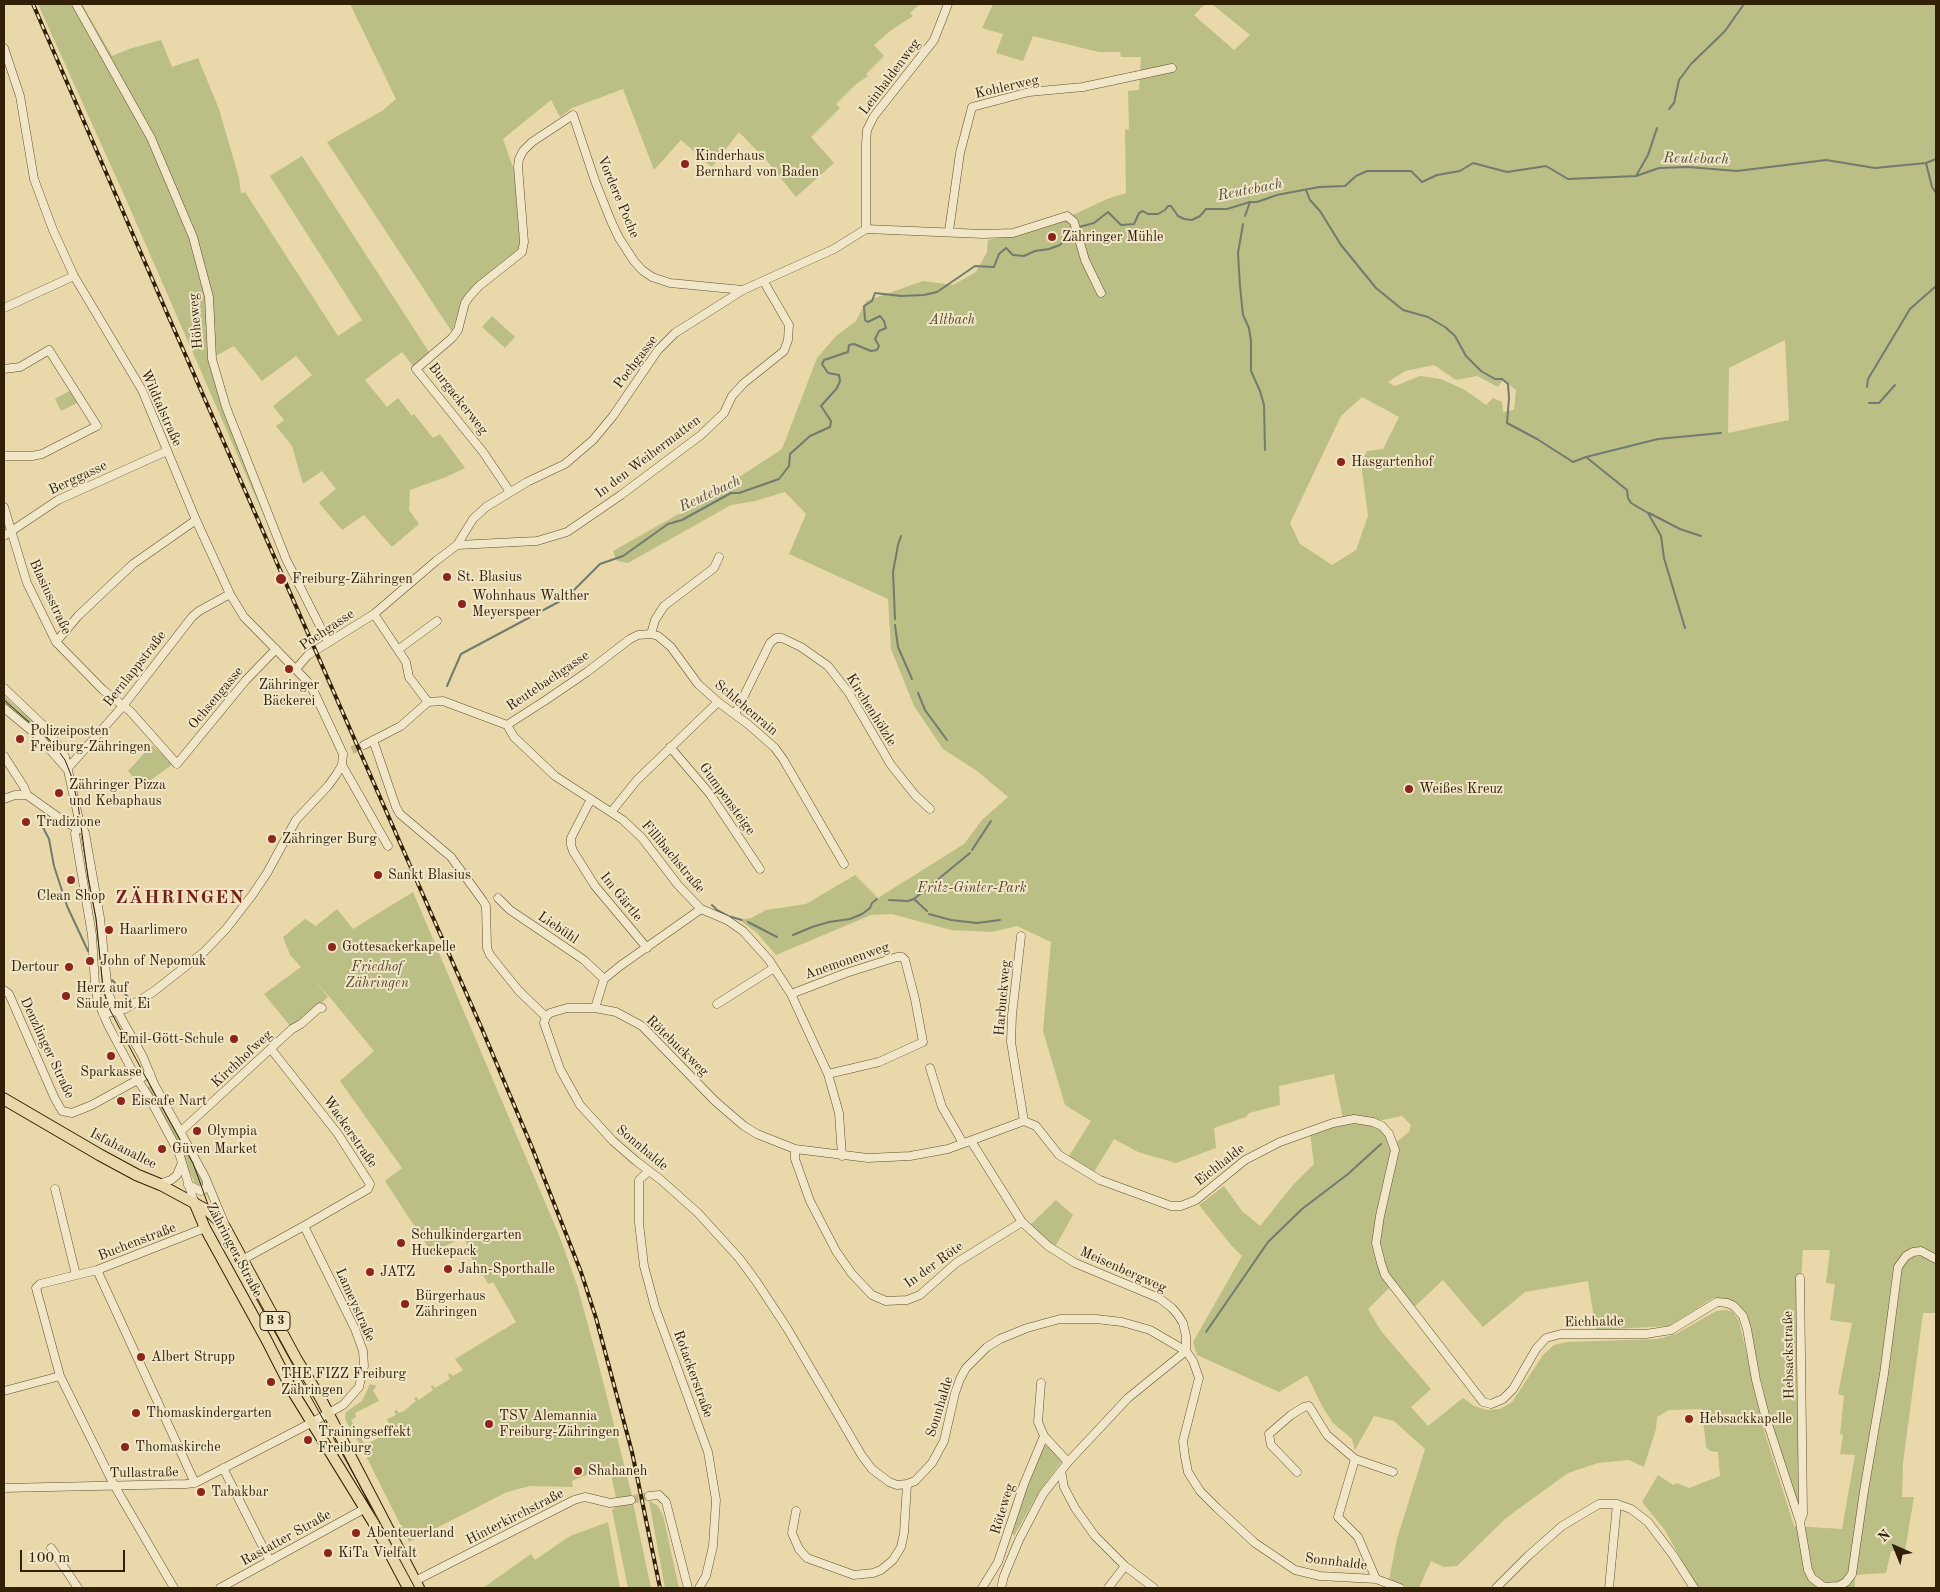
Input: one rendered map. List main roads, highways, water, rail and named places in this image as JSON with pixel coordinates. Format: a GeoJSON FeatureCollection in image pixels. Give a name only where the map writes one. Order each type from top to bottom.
{"type":"FeatureCollection","features":[{"type":"Feature","properties":{"kind":"highway","name":"Isfahanallee"},"geometry":{"type":"LineString","coordinates":[[4,1099],[115,1163],[159,1184]]}},
{"type":"Feature","properties":{"kind":"main road","name":"Isfahanallee"},"geometry":{"type":"LineString","coordinates":[[159,1184],[211,1213],[225,1227]]}},
{"type":"Feature","properties":{"kind":"main road","name":"Zähringer Straße"},"geometry":{"type":"LineString","coordinates":[[194,1202],[205,1228],[266,1339],[292,1392],[327,1446],[386,1545],[414,1586]]}},
{"type":"Feature","properties":{"kind":"main road","name":"Zähringer Straße"},"geometry":{"type":"LineString","coordinates":[[225,1227],[328,1414],[414,1586]]}},
{"type":"Feature","properties":{"kind":"waterway"},"geometry":{"type":"LineString","coordinates":[[1669,109],[1674,103],[1679,80],[1691,64],[1725,31],[1744,4]]}},
{"type":"Feature","properties":{"kind":"waterway"},"geometry":{"type":"LineString","coordinates":[[1636,176],[1648,155],[1657,128]]}},
{"type":"Feature","properties":{"kind":"waterway","name":"Reutebach"},"geometry":{"type":"LineString","coordinates":[[1079,227],[1094,223],[1108,212],[1121,225],[1134,224],[1139,213],[1143,211],[1148,214],[1158,214],[1168,206],[1171,206],[1178,216],[1192,220],[1200,216],[1206,209],[1227,209],[1277,195],[1319,187],[1345,186],[1356,176],[1367,171],[1411,171],[1422,182],[1437,175],[1460,171],[1473,163],[1507,172],[1546,166],[1568,179],[1636,176],[1659,168],[1688,167],[1737,171],[1826,160],[1875,168],[1926,163],[1936,159]]}},
{"type":"Feature","properties":{"kind":"waterway"},"geometry":{"type":"LineString","coordinates":[[1926,163],[1932,187],[1936,193]]}},
{"type":"Feature","properties":{"kind":"waterway"},"geometry":{"type":"LineString","coordinates":[[1306,190],[1310,200],[1320,211],[1341,245],[1376,288],[1403,310],[1428,317],[1445,327],[1455,336],[1466,356],[1481,371],[1495,379],[1502,379],[1508,384],[1507,423],[1573,462],[1586,457],[1627,490],[1631,503],[1648,513],[1661,536],[1664,558],[1685,628]]}},
{"type":"Feature","properties":{"kind":"waterway"},"geometry":{"type":"LineString","coordinates":[[1245,216],[1250,202]]}},
{"type":"Feature","properties":{"kind":"waterway"},"geometry":{"type":"LineString","coordinates":[[1243,224],[1238,253],[1240,286],[1243,315],[1249,328],[1251,341],[1251,371],[1264,405],[1265,450]]}},
{"type":"Feature","properties":{"kind":"waterway","name":"Reutebach"},"geometry":{"type":"LineString","coordinates":[[447,686],[461,654],[566,598],[600,564],[623,556],[668,524],[682,520],[731,493],[739,493],[779,479],[789,466],[790,454],[810,436],[830,427],[831,421],[821,406],[837,388],[840,381],[839,375],[828,373],[822,364],[824,360],[848,352],[849,345],[854,344],[871,351],[877,350],[879,346],[875,339],[879,331],[886,328],[884,321],[880,316],[868,322],[865,320],[864,306],[872,301],[875,293],[901,296],[924,295],[937,292],[975,266],[994,267],[999,254],[1006,248],[1013,255],[1024,256],[1035,251],[1060,245],[1071,230],[1074,229]]}},
{"type":"Feature","properties":{"kind":"waterway"},"geometry":{"type":"LineString","coordinates":[[1867,387],[1868,379],[1910,309],[1936,286]]}},
{"type":"Feature","properties":{"kind":"waterway"},"geometry":{"type":"LineString","coordinates":[[1869,403],[1879,403],[1895,385]]}},
{"type":"Feature","properties":{"kind":"waterway"},"geometry":{"type":"LineString","coordinates":[[1586,457],[1658,439],[1721,433]]}},
{"type":"Feature","properties":{"kind":"waterway"},"geometry":{"type":"LineString","coordinates":[[1649,513],[1680,529],[1701,536]]}},
{"type":"Feature","properties":{"kind":"waterway"},"geometry":{"type":"LineString","coordinates":[[895,619],[893,572],[901,536]]}},
{"type":"Feature","properties":{"kind":"waterway"},"geometry":{"type":"LineString","coordinates":[[895,625],[898,647],[912,679]]}},
{"type":"Feature","properties":{"kind":"waterway"},"geometry":{"type":"LineString","coordinates":[[918,693],[925,710],[947,740]]}},
{"type":"Feature","properties":{"kind":"waterway"},"geometry":{"type":"LineString","coordinates":[[37,816],[49,839],[54,866],[67,906],[88,951]]}},
{"type":"Feature","properties":{"kind":"waterway"},"geometry":{"type":"LineString","coordinates":[[972,850],[991,821]]}},
{"type":"Feature","properties":{"kind":"waterway"},"geometry":{"type":"LineString","coordinates":[[889,900],[908,901],[914,899],[970,853]]}},
{"type":"Feature","properties":{"kind":"waterway"},"geometry":{"type":"LineString","coordinates":[[793,935],[812,927],[850,919],[862,914],[877,899]]}},
{"type":"Feature","properties":{"kind":"waterway"},"geometry":{"type":"LineString","coordinates":[[914,899],[927,911]]}},
{"type":"Feature","properties":{"kind":"waterway"},"geometry":{"type":"LineString","coordinates":[[712,905],[728,916],[742,920]]}},
{"type":"Feature","properties":{"kind":"waterway"},"geometry":{"type":"LineString","coordinates":[[929,914],[951,920],[977,923],[1000,920]]}},
{"type":"Feature","properties":{"kind":"waterway"},"geometry":{"type":"LineString","coordinates":[[748,922],[777,937]]}},
{"type":"Feature","properties":{"kind":"waterway"},"geometry":{"type":"LineString","coordinates":[[112,980],[128,997]]}},
{"type":"Feature","properties":{"kind":"waterway"},"geometry":{"type":"LineString","coordinates":[[1206,1332],[1268,1242],[1302,1209],[1348,1174],[1381,1144]]}},
{"type":"Feature","properties":{"kind":"tunnel"},"geometry":{"type":"LineString","coordinates":[[352,750],[364,745]]}},
{"type":"Feature","properties":{"kind":"tunnel"},"geometry":{"type":"LineString","coordinates":[[631,1500],[649,1496]]}},
{"type":"Feature","properties":{"kind":"tram line"},"geometry":{"type":"LineString","coordinates":[[4,700],[52,742],[65,760],[71,775],[78,804],[88,878],[96,918],[103,989],[110,1010],[193,1163],[221,1235],[415,1588]]}},
{"type":"Feature","properties":{"kind":"railway"},"geometry":{"type":"LineString","coordinates":[[33,4],[531,1145],[581,1272],[596,1318],[632,1452],[660,1588]]}},
{"type":"Feature","properties":{"kind":"place","name":"Kinderhaus Bernhard von Baden"},"geometry":{"type":"Point","coordinates":[685,164]}},
{"type":"Feature","properties":{"kind":"place","name":"Zähringer Mühle"},"geometry":{"type":"Point","coordinates":[1052,237]}},
{"type":"Feature","properties":{"kind":"place","name":"Hasgartenhof"},"geometry":{"type":"Point","coordinates":[1341,462]}},
{"type":"Feature","properties":{"kind":"place","name":"St. Blasius"},"geometry":{"type":"Point","coordinates":[447,577]}},
{"type":"Feature","properties":{"kind":"place","name":"Freiburg-Zähringen"},"geometry":{"type":"Point","coordinates":[281,579]}},
{"type":"Feature","properties":{"kind":"place","name":"Wohnhaus Walther Meyerspeer"},"geometry":{"type":"Point","coordinates":[462,604]}},
{"type":"Feature","properties":{"kind":"place","name":"Zähringer Bäckerei"},"geometry":{"type":"Point","coordinates":[289,669]}},
{"type":"Feature","properties":{"kind":"place","name":"Polizeiposten Freiburg-Zähringen"},"geometry":{"type":"Point","coordinates":[20,739]}},
{"type":"Feature","properties":{"kind":"place","name":"Weißes Kreuz"},"geometry":{"type":"Point","coordinates":[1409,789]}},
{"type":"Feature","properties":{"kind":"place","name":"Zähringer Pizza und Kebaphaus"},"geometry":{"type":"Point","coordinates":[59,793]}},
{"type":"Feature","properties":{"kind":"place","name":"Tradizione"},"geometry":{"type":"Point","coordinates":[26,822]}},
{"type":"Feature","properties":{"kind":"place","name":"Zähringer Burg"},"geometry":{"type":"Point","coordinates":[272,839]}},
{"type":"Feature","properties":{"kind":"place","name":"Sankt Blasius"},"geometry":{"type":"Point","coordinates":[378,875]}},
{"type":"Feature","properties":{"kind":"place","name":"Clean Shop"},"geometry":{"type":"Point","coordinates":[71,880]}},
{"type":"Feature","properties":{"kind":"place","name":"Haarlimero"},"geometry":{"type":"Point","coordinates":[109,930]}},
{"type":"Feature","properties":{"kind":"place","name":"Gottesackerkapelle"},"geometry":{"type":"Point","coordinates":[332,947]}},
{"type":"Feature","properties":{"kind":"place","name":"John of Nepomuk"},"geometry":{"type":"Point","coordinates":[90,961]}},
{"type":"Feature","properties":{"kind":"place","name":"Dertour"},"geometry":{"type":"Point","coordinates":[69,967]}},
{"type":"Feature","properties":{"kind":"place","name":"Herz auf Säule mit Ei"},"geometry":{"type":"Point","coordinates":[66,996]}},
{"type":"Feature","properties":{"kind":"place","name":"Emil-Gött-Schule"},"geometry":{"type":"Point","coordinates":[234,1039]}},
{"type":"Feature","properties":{"kind":"place","name":"Sparkasse"},"geometry":{"type":"Point","coordinates":[111,1056]}},
{"type":"Feature","properties":{"kind":"place","name":"Eiscafe Nart"},"geometry":{"type":"Point","coordinates":[121,1101]}},
{"type":"Feature","properties":{"kind":"place","name":"Olympia"},"geometry":{"type":"Point","coordinates":[197,1131]}},
{"type":"Feature","properties":{"kind":"place","name":"Güven Market"},"geometry":{"type":"Point","coordinates":[162,1149]}},
{"type":"Feature","properties":{"kind":"place","name":"Schulkindergarten Huckepack"},"geometry":{"type":"Point","coordinates":[401,1243]}},
{"type":"Feature","properties":{"kind":"place","name":"Jahn-Sporthalle"},"geometry":{"type":"Point","coordinates":[448,1269]}},
{"type":"Feature","properties":{"kind":"place","name":"JATZ"},"geometry":{"type":"Point","coordinates":[370,1272]}},
{"type":"Feature","properties":{"kind":"place","name":"Bürgerhaus Zähringen"},"geometry":{"type":"Point","coordinates":[405,1304]}},
{"type":"Feature","properties":{"kind":"place","name":"Albert Strupp"},"geometry":{"type":"Point","coordinates":[141,1357]}},
{"type":"Feature","properties":{"kind":"place","name":"THE FIZZ Freiburg Zähringen"},"geometry":{"type":"Point","coordinates":[271,1382]}},
{"type":"Feature","properties":{"kind":"place","name":"Thomaskindergarten"},"geometry":{"type":"Point","coordinates":[136,1413]}},
{"type":"Feature","properties":{"kind":"place","name":"Hebsackkapelle"},"geometry":{"type":"Point","coordinates":[1689,1419]}},
{"type":"Feature","properties":{"kind":"place","name":"TSV Alemannia Freiburg-Zähringen"},"geometry":{"type":"Point","coordinates":[489,1424]}},
{"type":"Feature","properties":{"kind":"place","name":"Trainingseffekt Freiburg"},"geometry":{"type":"Point","coordinates":[308,1440]}},
{"type":"Feature","properties":{"kind":"place","name":"Thomaskirche"},"geometry":{"type":"Point","coordinates":[125,1447]}},
{"type":"Feature","properties":{"kind":"place","name":"Shahaneh"},"geometry":{"type":"Point","coordinates":[578,1471]}},
{"type":"Feature","properties":{"kind":"place","name":"Tabakbar"},"geometry":{"type":"Point","coordinates":[201,1492]}},
{"type":"Feature","properties":{"kind":"place","name":"Abenteuerland"},"geometry":{"type":"Point","coordinates":[356,1533]}},
{"type":"Feature","properties":{"kind":"place","name":"KiTa Vielfalt"},"geometry":{"type":"Point","coordinates":[328,1553]}},
{"type":"Feature","properties":{"kind":"district","name":"ZÄHRINGEN"},"geometry":{"type":"Point","coordinates":[180,898]}},
{"type":"Feature","properties":{"kind":"park label","name":"Altbach"},"geometry":{"type":"Point","coordinates":[952,320]}},
{"type":"Feature","properties":{"kind":"park label","name":"Fritz-Ginter-Park"},"geometry":{"type":"Point","coordinates":[972,888]}},
{"type":"Feature","properties":{"kind":"park label","name":"Friedhof Zähringen"},"geometry":{"type":"Point","coordinates":[377,976]}}]}
